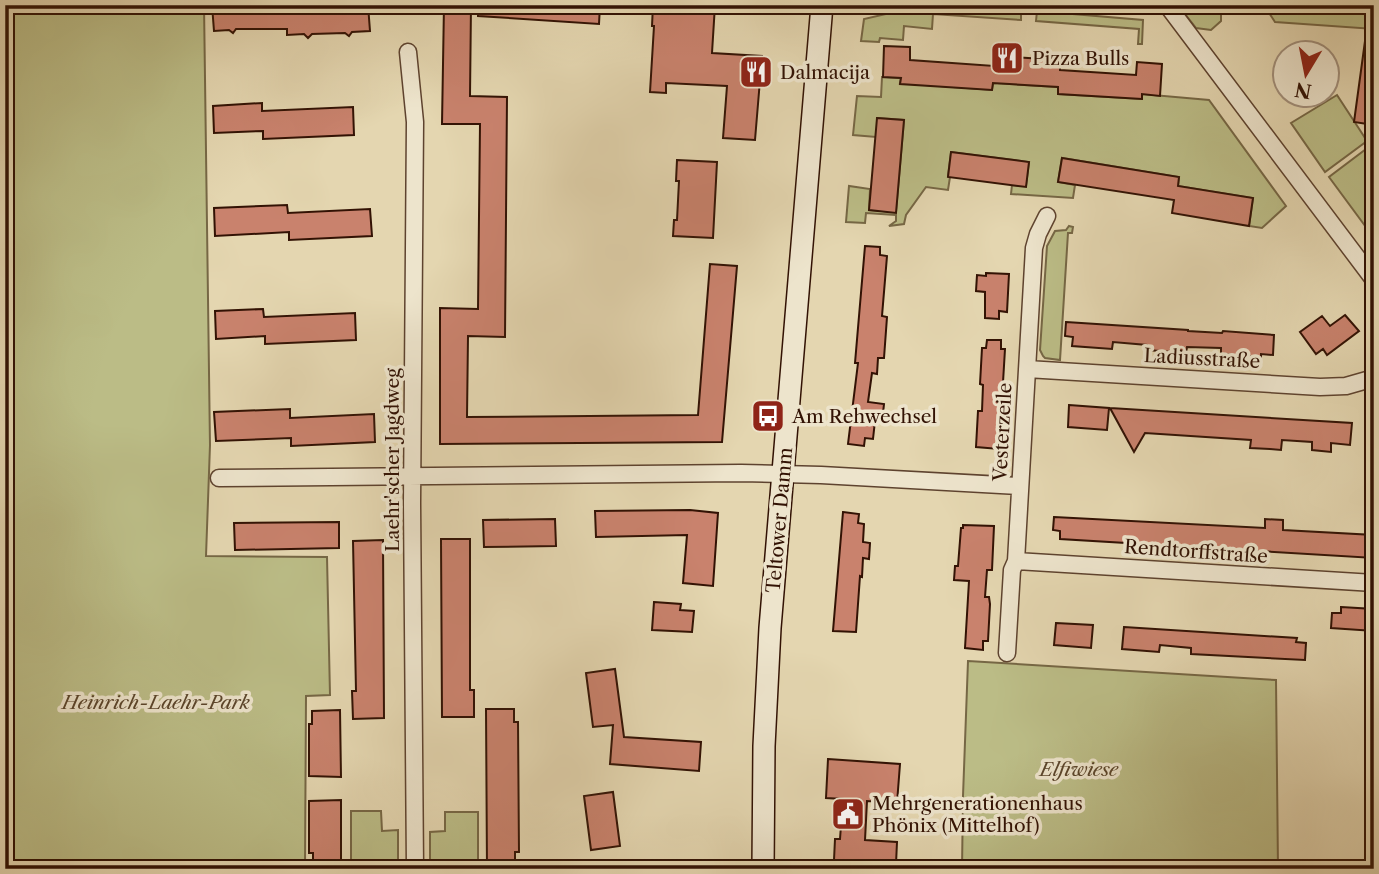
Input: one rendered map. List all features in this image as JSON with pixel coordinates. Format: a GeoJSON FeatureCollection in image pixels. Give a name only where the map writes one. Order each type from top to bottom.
{"type":"FeatureCollection","features":[{"type":"Feature","properties":{"kind":"main road","name":"Teltower Damm"},"geometry":{"type":"LineString","coordinates":[[763,869],[768,669],[822,5]]}},
{"type":"Feature","properties":{"kind":"street"},"geometry":{"type":"LineString","coordinates":[[1167,5],[1374,280]]}},
{"type":"Feature","properties":{"kind":"street","name":"Laehr'scher Jagdweg"},"geometry":{"type":"LineString","coordinates":[[408,52],[415,122],[412,476],[415,869]]}},
{"type":"Feature","properties":{"kind":"street","name":"Vesterzeile"},"geometry":{"type":"LineString","coordinates":[[1007,653],[1012,570],[1016,561],[1034,248],[1047,216]]}},
{"type":"Feature","properties":{"kind":"street","name":"Ladiusstraße"},"geometry":{"type":"LineString","coordinates":[[1027,369],[1320,387],[1346,386],[1374,378]]}},
{"type":"Feature","properties":{"kind":"street"},"geometry":{"type":"LineString","coordinates":[[219,478],[783,474],[1020,486]]}},
{"type":"Feature","properties":{"kind":"street","name":"Rendtorffstraße"},"geometry":{"type":"LineString","coordinates":[[1016,561],[1374,583]]}},
{"type":"Feature","properties":{"kind":"green space","name":"Heinrich-Laehr-Park"},"geometry":{"type":"Polygon","coordinates":[[[5,5],[204,5],[210,445],[206,556],[327,557],[330,695],[306,696],[305,869],[5,869],[5,5]]]}},
{"type":"Feature","properties":{"kind":"green space"},"geometry":{"type":"Polygon","coordinates":[[[925,5],[1021,11],[1021,20],[933,14],[932,29],[904,26],[903,40],[880,38],[879,42],[861,41],[864,19],[925,5]]]}},
{"type":"Feature","properties":{"kind":"green space"},"geometry":{"type":"Polygon","coordinates":[[[1178,5],[1219,5],[1221,21],[1211,30],[1196,28],[1178,5]]]}},
{"type":"Feature","properties":{"kind":"green space"},"geometry":{"type":"Polygon","coordinates":[[[1264,5],[1374,5],[1374,29],[1275,22],[1264,5]]]}},
{"type":"Feature","properties":{"kind":"green space"},"geometry":{"type":"Polygon","coordinates":[[[1037,11],[1143,20],[1142,44],[1138,44],[1139,29],[1036,21],[1037,11]]]}},
{"type":"Feature","properties":{"kind":"green space"},"geometry":{"type":"Polygon","coordinates":[[[882,77],[901,78],[900,83],[992,90],[993,83],[1058,87],[1059,94],[1141,99],[1142,94],[1209,100],[1286,206],[1262,228],[1249,226],[1253,198],[1178,186],[1179,177],[1062,158],[1058,182],[1075,185],[1073,198],[1011,194],[1012,185],[1026,186],[1029,162],[951,152],[948,190],[926,187],[906,215],[904,224],[889,226],[896,221],[896,215],[866,213],[865,223],[846,222],[849,186],[870,189],[869,210],[896,212],[904,120],[878,118],[876,137],[853,135],[857,96],[881,97],[882,77]]]}},
{"type":"Feature","properties":{"kind":"green space"},"geometry":{"type":"Polygon","coordinates":[[[1340,100],[1367,141],[1325,172],[1291,123],[1316,108],[1340,108],[1340,100]]]}},
{"type":"Feature","properties":{"kind":"green space"},"geometry":{"type":"Polygon","coordinates":[[[1374,143],[1374,238],[1329,177],[1374,143]]]}},
{"type":"Feature","properties":{"kind":"green space"},"geometry":{"type":"Polygon","coordinates":[[[1069,226],[1073,227],[1072,233],[1068,233],[1060,360],[1045,358],[1040,350],[1047,246],[1055,231],[1066,230],[1069,226]]]}},
{"type":"Feature","properties":{"kind":"green space","name":"Elfiwiese"},"geometry":{"type":"Polygon","coordinates":[[[968,661],[1276,680],[1278,869],[962,869],[968,661]]]}},
{"type":"Feature","properties":{"kind":"green space"},"geometry":{"type":"Polygon","coordinates":[[[351,811],[381,811],[382,831],[398,830],[398,869],[351,869],[351,811]]]}},
{"type":"Feature","properties":{"kind":"green space"},"geometry":{"type":"Polygon","coordinates":[[[445,812],[478,812],[478,869],[430,869],[430,832],[445,831],[445,812]]]}},
{"type":"Feature","properties":{"kind":"building"},"geometry":{"type":"Polygon","coordinates":[[[212,5],[368,5],[370,31],[352,32],[349,36],[345,33],[312,34],[308,38],[304,34],[287,35],[287,29],[236,29],[233,33],[229,30],[214,31],[212,5]]]}},
{"type":"Feature","properties":{"kind":"building"},"geometry":{"type":"Polygon","coordinates":[[[444,5],[471,5],[470,96],[507,97],[505,337],[468,336],[467,417],[698,415],[710,264],[737,266],[722,442],[440,444],[440,308],[478,309],[480,124],[442,124],[444,5]]]}},
{"type":"Feature","properties":{"kind":"building"},"geometry":{"type":"Polygon","coordinates":[[[478,5],[600,5],[599,24],[478,16],[478,5]]]}},
{"type":"Feature","properties":{"kind":"building"},"geometry":{"type":"Polygon","coordinates":[[[653,5],[715,5],[712,53],[762,56],[755,140],[723,138],[727,86],[666,83],[666,93],[650,92],[653,5]]]}},
{"type":"Feature","properties":{"kind":"building"},"geometry":{"type":"Polygon","coordinates":[[[1365,41],[1374,41],[1374,125],[1354,122],[1365,41]]]}},
{"type":"Feature","properties":{"kind":"building"},"geometry":{"type":"Polygon","coordinates":[[[884,46],[910,47],[910,60],[994,66],[995,56],[1060,60],[1060,70],[1136,75],[1137,62],[1162,64],[1160,96],[1142,94],[1142,99],[1058,94],[1058,87],[993,83],[992,90],[900,84],[901,78],[883,77],[884,46]]]}},
{"type":"Feature","properties":{"kind":"building"},"geometry":{"type":"Polygon","coordinates":[[[262,103],[262,111],[353,107],[354,135],[263,139],[263,131],[214,133],[213,106],[262,103]]]}},
{"type":"Feature","properties":{"kind":"building"},"geometry":{"type":"Polygon","coordinates":[[[877,118],[904,120],[896,213],[869,210],[877,118]]]}},
{"type":"Feature","properties":{"kind":"building"},"geometry":{"type":"Polygon","coordinates":[[[951,152],[1029,162],[1026,187],[948,177],[951,152]]]}},
{"type":"Feature","properties":{"kind":"building"},"geometry":{"type":"Polygon","coordinates":[[[1062,158],[1179,177],[1178,186],[1253,198],[1249,226],[1172,213],[1174,200],[1058,182],[1062,158]]]}},
{"type":"Feature","properties":{"kind":"building"},"geometry":{"type":"Polygon","coordinates":[[[677,160],[717,162],[713,238],[673,236],[674,220],[677,220],[677,160]]]}},
{"type":"Feature","properties":{"kind":"building"},"geometry":{"type":"Polygon","coordinates":[[[287,205],[288,213],[370,209],[372,236],[289,240],[289,232],[215,236],[214,208],[287,205]]]}},
{"type":"Feature","properties":{"kind":"building"},"geometry":{"type":"Polygon","coordinates":[[[865,246],[880,247],[880,255],[887,256],[882,316],[887,317],[884,358],[878,358],[877,374],[872,373],[868,402],[884,404],[882,422],[875,421],[873,439],[865,438],[864,446],[848,444],[858,363],[855,363],[865,246]]]}},
{"type":"Feature","properties":{"kind":"building"},"geometry":{"type":"Polygon","coordinates":[[[986,273],[1009,274],[1007,312],[999,311],[999,319],[985,318],[985,292],[976,291],[977,275],[986,276],[986,273]]]}},
{"type":"Feature","properties":{"kind":"building"},"geometry":{"type":"Polygon","coordinates":[[[263,309],[264,317],[355,313],[356,340],[265,344],[265,336],[216,339],[215,311],[263,309]]]}},
{"type":"Feature","properties":{"kind":"building"},"geometry":{"type":"Polygon","coordinates":[[[1345,315],[1359,331],[1327,355],[1323,349],[1316,354],[1300,332],[1322,316],[1330,326],[1345,315]]]}},
{"type":"Feature","properties":{"kind":"building"},"geometry":{"type":"Polygon","coordinates":[[[1066,322],[1274,335],[1273,355],[1261,354],[1261,357],[1221,354],[1221,348],[1187,347],[1186,353],[1147,350],[1147,345],[1113,342],[1112,349],[1072,346],[1073,337],[1065,336],[1066,322]]]}},
{"type":"Feature","properties":{"kind":"building"},"geometry":{"type":"Polygon","coordinates":[[[987,340],[1001,340],[1001,349],[1005,349],[999,449],[976,447],[978,411],[982,411],[982,348],[986,348],[987,340]]]}},
{"type":"Feature","properties":{"kind":"building"},"geometry":{"type":"Polygon","coordinates":[[[1069,405],[1109,408],[1107,430],[1068,427],[1069,405]]]}},
{"type":"Feature","properties":{"kind":"building"},"geometry":{"type":"Polygon","coordinates":[[[1110,408],[1352,423],[1350,445],[1331,443],[1331,452],[1312,450],[1312,442],[1282,440],[1281,450],[1250,448],[1251,440],[1145,433],[1134,452],[1110,408]]]}},
{"type":"Feature","properties":{"kind":"building"},"geometry":{"type":"Polygon","coordinates":[[[290,409],[290,418],[374,414],[375,442],[291,446],[291,438],[216,441],[214,412],[290,409]]]}},
{"type":"Feature","properties":{"kind":"building"},"geometry":{"type":"Polygon","coordinates":[[[690,510],[718,513],[713,586],[683,583],[687,535],[596,537],[595,511],[690,510]]]}},
{"type":"Feature","properties":{"kind":"building"},"geometry":{"type":"Polygon","coordinates":[[[843,512],[859,514],[858,523],[864,524],[863,542],[870,543],[869,559],[863,558],[862,577],[860,576],[856,632],[833,631],[843,512]]]}},
{"type":"Feature","properties":{"kind":"building"},"geometry":{"type":"Polygon","coordinates":[[[1054,517],[1265,528],[1265,519],[1283,520],[1283,530],[1374,535],[1374,558],[1060,539],[1060,531],[1053,530],[1054,517]]]}},
{"type":"Feature","properties":{"kind":"building"},"geometry":{"type":"Polygon","coordinates":[[[555,519],[556,546],[484,547],[483,520],[555,519]]]}},
{"type":"Feature","properties":{"kind":"building"},"geometry":{"type":"Polygon","coordinates":[[[339,522],[339,548],[235,550],[234,523],[339,522]]]}},
{"type":"Feature","properties":{"kind":"building"},"geometry":{"type":"Polygon","coordinates":[[[963,525],[994,526],[992,570],[987,570],[985,597],[989,597],[990,604],[988,641],[983,641],[983,650],[965,648],[969,581],[954,580],[963,525]]]}},
{"type":"Feature","properties":{"kind":"building"},"geometry":{"type":"Polygon","coordinates":[[[441,539],[470,539],[470,690],[474,690],[474,717],[442,717],[441,539]]]}},
{"type":"Feature","properties":{"kind":"building"},"geometry":{"type":"Polygon","coordinates":[[[383,540],[384,718],[353,719],[352,691],[356,691],[353,541],[383,540]]]}},
{"type":"Feature","properties":{"kind":"building"},"geometry":{"type":"Polygon","coordinates":[[[654,602],[681,604],[680,610],[694,611],[692,632],[652,630],[654,602]]]}},
{"type":"Feature","properties":{"kind":"building"},"geometry":{"type":"Polygon","coordinates":[[[1341,607],[1374,609],[1374,631],[1331,628],[1332,613],[1341,613],[1341,607]]]}},
{"type":"Feature","properties":{"kind":"building"},"geometry":{"type":"Polygon","coordinates":[[[1056,623],[1093,625],[1091,648],[1054,645],[1056,623]]]}},
{"type":"Feature","properties":{"kind":"building"},"geometry":{"type":"Polygon","coordinates":[[[1124,627],[1297,638],[1296,642],[1306,643],[1305,660],[1191,654],[1191,648],[1160,645],[1159,652],[1122,649],[1124,627]]]}},
{"type":"Feature","properties":{"kind":"building"},"geometry":{"type":"Polygon","coordinates":[[[615,669],[624,737],[701,742],[699,771],[610,764],[613,725],[593,727],[586,673],[615,669]]]}},
{"type":"Feature","properties":{"kind":"building"},"geometry":{"type":"Polygon","coordinates":[[[486,709],[514,709],[514,722],[518,722],[519,852],[515,852],[515,869],[487,869],[486,709]]]}},
{"type":"Feature","properties":{"kind":"building"},"geometry":{"type":"Polygon","coordinates":[[[340,710],[341,777],[309,776],[309,724],[312,724],[312,711],[340,710]]]}},
{"type":"Feature","properties":{"kind":"building"},"geometry":{"type":"Polygon","coordinates":[[[828,759],[900,764],[897,803],[867,801],[865,840],[897,842],[896,864],[834,860],[835,839],[840,839],[843,799],[826,798],[828,759]]]}},
{"type":"Feature","properties":{"kind":"building"},"geometry":{"type":"Polygon","coordinates":[[[613,792],[620,846],[591,850],[584,796],[613,792]]]}},
{"type":"Feature","properties":{"kind":"building"},"geometry":{"type":"Polygon","coordinates":[[[341,800],[341,869],[313,869],[313,853],[309,853],[309,801],[341,800]]]}},
{"type":"Feature","properties":{"kind":"place","name":"Pizza Bulls"},"geometry":{"type":"Point","coordinates":[1007,58]}},
{"type":"Feature","properties":{"kind":"place","name":"Dalmacija"},"geometry":{"type":"Point","coordinates":[756,72]}},
{"type":"Feature","properties":{"kind":"place","name":"Am Rehwechsel"},"geometry":{"type":"Point","coordinates":[768,416]}},
{"type":"Feature","properties":{"kind":"place","name":"Mehrgenerationenhaus Phönix (Mittelhof)"},"geometry":{"type":"Point","coordinates":[848,814]}}]}
